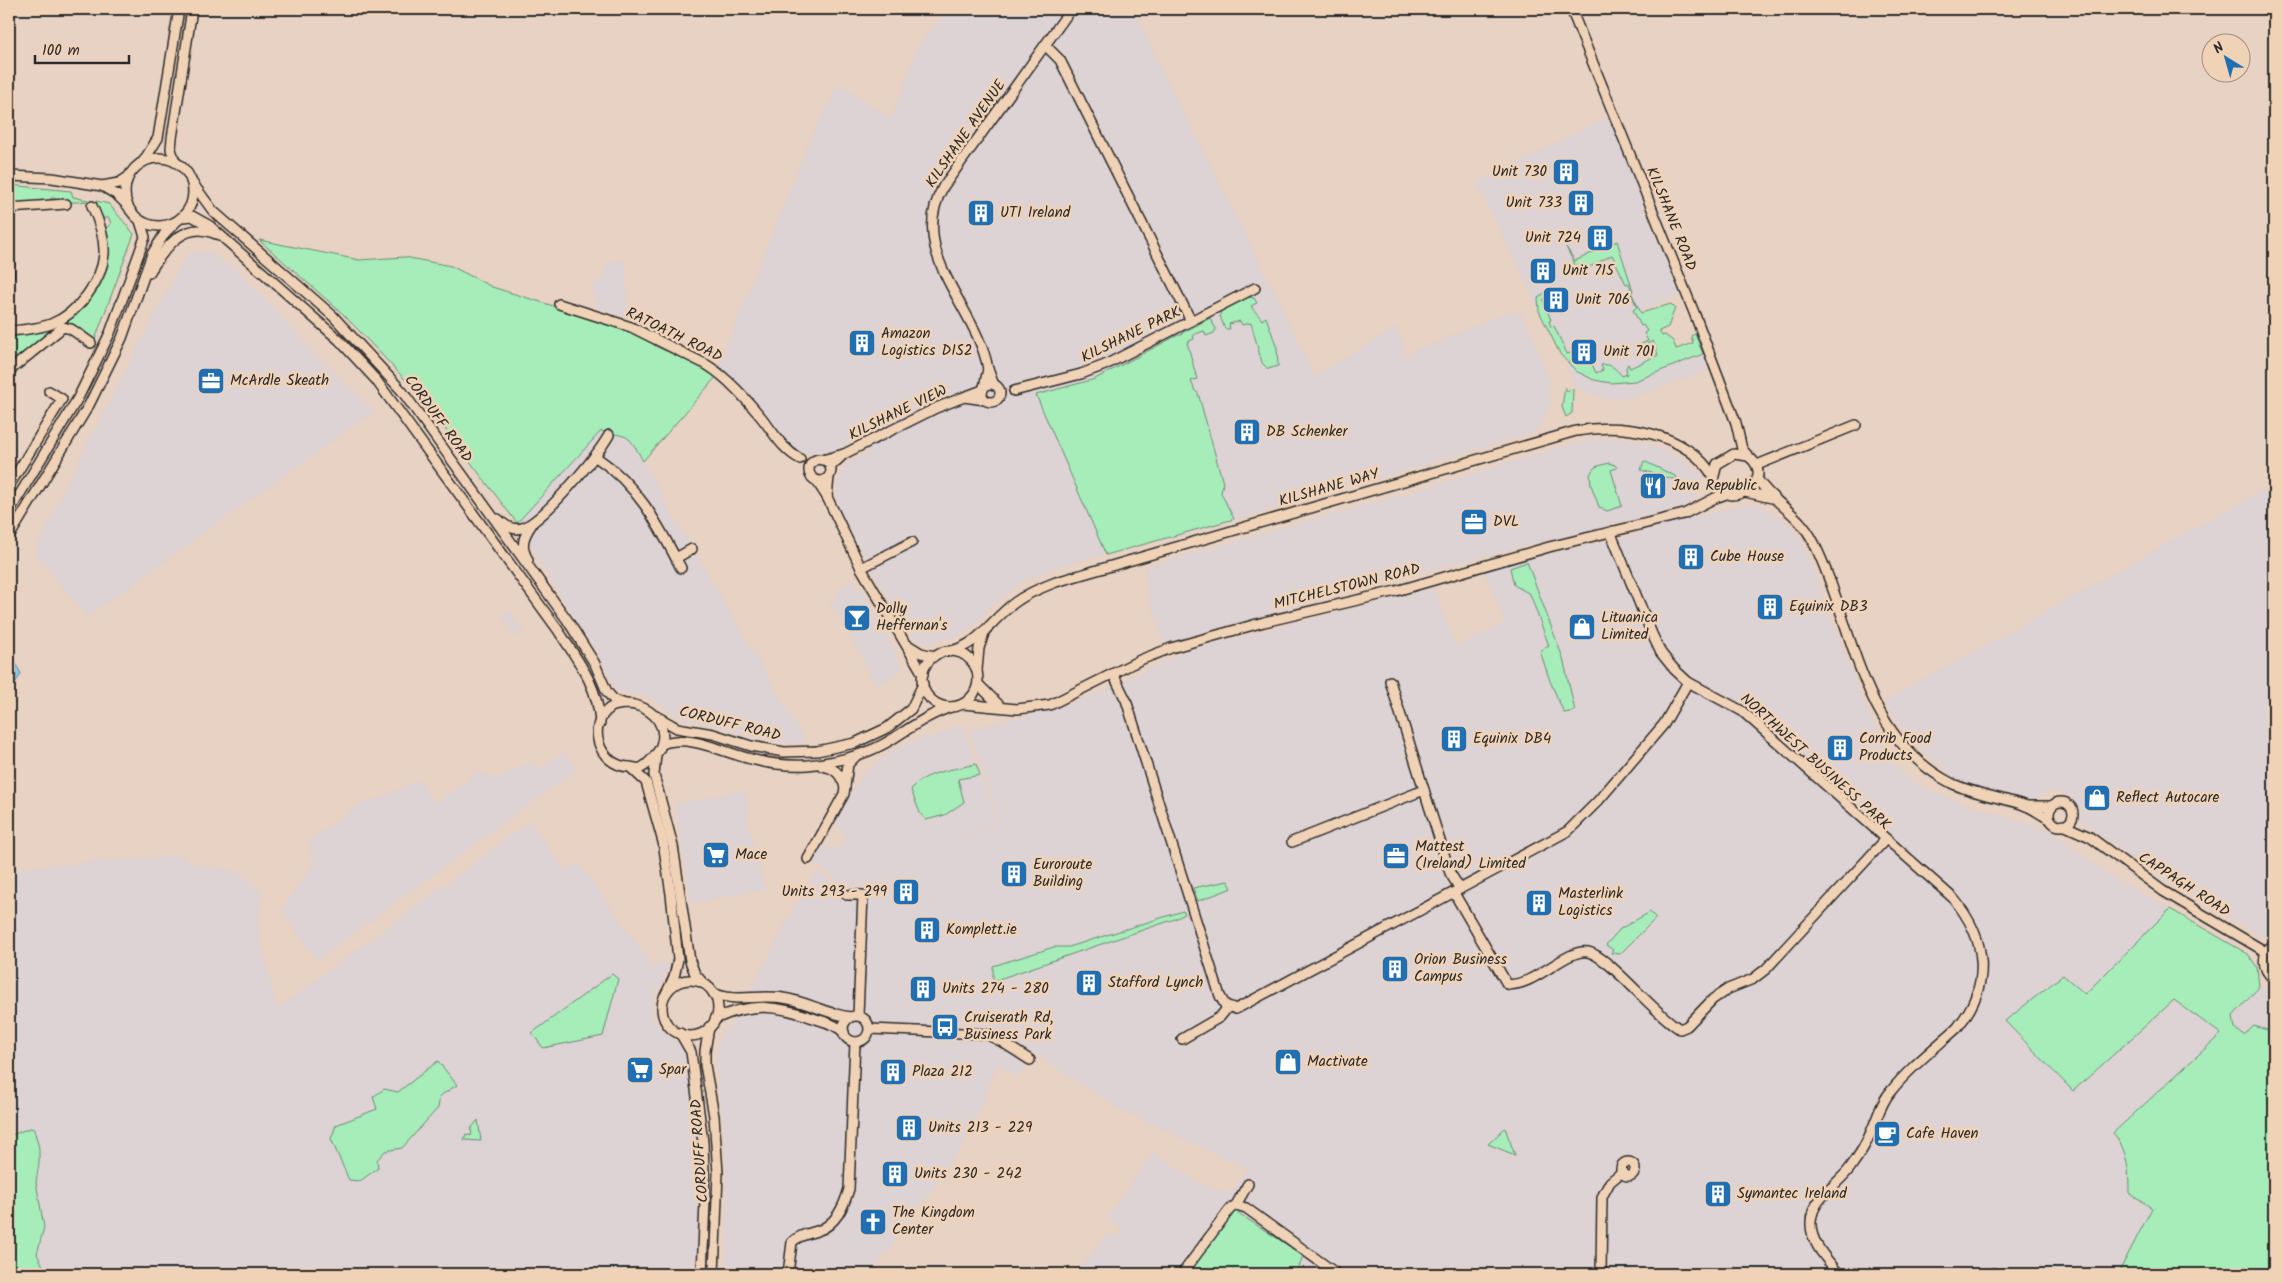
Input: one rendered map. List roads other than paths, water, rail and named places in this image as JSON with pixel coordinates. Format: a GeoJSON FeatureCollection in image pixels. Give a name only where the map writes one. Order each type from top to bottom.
{"type":"FeatureCollection","features":[{"type":"Feature","properties":{"kind":"street"},"geometry":{"type":"LineString","coordinates":[[102,186],[119,182],[128,176],[143,162],[158,138],[179,9]]}},
{"type":"Feature","properties":{"kind":"street"},"geometry":{"type":"LineString","coordinates":[[9,537],[89,405],[122,338],[158,244],[179,220],[192,200],[192,181],[176,162],[171,149],[192,9]]}},
{"type":"Feature","properties":{"kind":"street","name":"KILSHANE AVENUE"},"geometry":{"type":"LineString","coordinates":[[995,386],[980,343],[934,249],[932,217],[936,200],[943,187],[1071,9]]}},
{"type":"Feature","properties":{"kind":"street","name":"KILSHANE ROAD"},"geometry":{"type":"LineString","coordinates":[[1571,9],[1695,316],[1736,423],[1742,449],[1748,456]]}},
{"type":"Feature","properties":{"kind":"street"},"geometry":{"type":"LineString","coordinates":[[1045,46],[1060,60],[1191,321]]}},
{"type":"Feature","properties":{"kind":"street"},"geometry":{"type":"LineString","coordinates":[[143,162],[159,158],[176,162]]}},
{"type":"Feature","properties":{"kind":"street"},"geometry":{"type":"LineString","coordinates":[[9,176],[52,178],[102,186],[117,195],[140,221],[146,224],[161,227],[179,220]]}},
{"type":"Feature","properties":{"kind":"street"},"geometry":{"type":"LineString","coordinates":[[127,206],[124,191],[128,176]]}},
{"type":"Feature","properties":{"kind":"street","name":"CORDUFF ROAD"},"geometry":{"type":"LineString","coordinates":[[192,181],[213,211],[314,299],[359,343],[412,404],[549,595],[586,650],[607,692],[614,700],[625,704]]}},
{"type":"Feature","properties":{"kind":"street"},"geometry":{"type":"LineString","coordinates":[[9,208],[53,201],[66,204]]}},
{"type":"Feature","properties":{"kind":"street"},"geometry":{"type":"LineString","coordinates":[[9,331],[50,324],[72,311],[95,283],[104,255],[100,225],[92,206]]}},
{"type":"Feature","properties":{"kind":"street","name":"CORDUFF ROAD"},"geometry":{"type":"LineString","coordinates":[[179,220],[192,216],[200,218],[339,340],[376,380],[563,637],[582,666],[597,697],[600,723]]}},
{"type":"Feature","properties":{"kind":"street"},"geometry":{"type":"LineString","coordinates":[[100,225],[110,221]]}},
{"type":"Feature","properties":{"kind":"street"},"geometry":{"type":"LineString","coordinates":[[9,512],[78,398],[110,333],[145,237],[140,221]]}},
{"type":"Feature","properties":{"kind":"street"},"geometry":{"type":"LineString","coordinates":[[139,294],[164,250],[182,233],[198,229],[223,237]]}},
{"type":"Feature","properties":{"kind":"street"},"geometry":{"type":"LineString","coordinates":[[9,251],[9,276]]}},
{"type":"Feature","properties":{"kind":"street","name":"KILSHANE PARK"},"geometry":{"type":"LineString","coordinates":[[999,396],[1085,372],[1256,288]]}},
{"type":"Feature","properties":{"kind":"street","name":"RATOATH ROAD"},"geometry":{"type":"LineString","coordinates":[[559,304],[631,327],[719,372],[747,402],[785,450],[800,459],[813,476],[827,497],[861,568],[923,674]]}},
{"type":"Feature","properties":{"kind":"street"},"geometry":{"type":"LineString","coordinates":[[9,370],[60,329],[68,328],[86,338]]}},
{"type":"Feature","properties":{"kind":"street","name":"KILSHANE AVENUE"},"geometry":{"type":"LineString","coordinates":[[983,389],[988,369]]}},
{"type":"Feature","properties":{"kind":"street"},"geometry":{"type":"LineString","coordinates":[[995,386],[999,396],[993,402],[985,400],[982,395],[983,389],[989,385],[995,386],[1014,391]]}},
{"type":"Feature","properties":{"kind":"street","name":"KILSHANE VIEW"},"geometry":{"type":"LineString","coordinates":[[819,460],[844,454],[936,408],[983,389]]}},
{"type":"Feature","properties":{"kind":"street"},"geometry":{"type":"LineString","coordinates":[[9,486],[62,399],[49,391]]}},
{"type":"Feature","properties":{"kind":"street","name":"KILSHANE VIEW"},"geometry":{"type":"LineString","coordinates":[[964,397],[985,400]]}},
{"type":"Feature","properties":{"kind":"street"},"geometry":{"type":"LineString","coordinates":[[1756,465],[1856,425]]}},
{"type":"Feature","properties":{"kind":"street","name":"KILSHANE WAY"},"geometry":{"type":"LineString","coordinates":[[951,651],[962,648],[984,633],[1007,609],[1022,598],[1056,582],[1576,431],[1621,427],[1661,438],[1708,460],[1722,459]]}},
{"type":"Feature","properties":{"kind":"street"},"geometry":{"type":"LineString","coordinates":[[549,595],[523,550],[524,537],[537,518],[596,457],[609,435]]}},
{"type":"Feature","properties":{"kind":"street"},"geometry":{"type":"LineString","coordinates":[[1706,502],[1714,480],[1717,464],[1722,459],[1734,454],[1740,442]]}},
{"type":"Feature","properties":{"kind":"street","name":"KILSHANE VIEW"},"geometry":{"type":"LineString","coordinates":[[830,467],[844,454]]}},
{"type":"Feature","properties":{"kind":"street"},"geometry":{"type":"LineString","coordinates":[[1714,480],[1726,494],[1745,492],[1755,485],[1758,480],[1756,465],[1748,456],[1734,454]]}},
{"type":"Feature","properties":{"kind":"street","name":"KILSHANE WAY"},"geometry":{"type":"LineString","coordinates":[[1694,455],[1707,466],[1714,480]]}},
{"type":"Feature","properties":{"kind":"street"},"geometry":{"type":"LineString","coordinates":[[596,457],[630,484],[682,568]]}},
{"type":"Feature","properties":{"kind":"street","name":"RATOATH ROAD"},"geometry":{"type":"LineString","coordinates":[[800,459],[819,460]]}},
{"type":"Feature","properties":{"kind":"street"},"geometry":{"type":"LineString","coordinates":[[827,497],[829,477],[830,467],[819,460],[811,465],[813,476],[822,481],[829,477]]}},
{"type":"Feature","properties":{"kind":"street"},"geometry":{"type":"LineString","coordinates":[[459,470],[506,525],[522,528],[537,518]]}},
{"type":"Feature","properties":{"kind":"street","name":"CAPPAGH ROAD"},"geometry":{"type":"LineString","coordinates":[[1758,480],[1772,498],[1797,517],[1813,542],[1868,688],[1880,714],[1911,755],[1952,783],[1981,795],[2026,806],[2052,806],[2058,802],[2065,802],[2071,807],[2072,816],[2090,837]]}},
{"type":"Feature","properties":{"kind":"street","name":"CAPPAGH ROAD"},"geometry":{"type":"LineString","coordinates":[[1745,492],[1772,498]]}},
{"type":"Feature","properties":{"kind":"street","name":"MITCHELSTOWN ROAD"},"geometry":{"type":"LineString","coordinates":[[963,704],[1026,709],[1050,705],[1171,648],[1220,634],[1396,591],[1613,531],[1684,514],[1726,494]]}},
{"type":"Feature","properties":{"kind":"street","name":"NORTHWEST BUSINESS PARK"},"geometry":{"type":"LineString","coordinates":[[1457,891],[1507,984],[1517,985],[1573,955],[1588,952],[1598,956],[1617,972],[1646,1003],[1680,1029],[1687,1026],[1713,999],[1728,989],[1753,979],[1766,969],[1886,839],[1742,711],[1688,682],[1674,669],[1661,653],[1638,597],[1617,534],[1613,531]]}},
{"type":"Feature","properties":{"kind":"street"},"geometry":{"type":"LineString","coordinates":[[861,568],[912,542]]}},
{"type":"Feature","properties":{"kind":"street"},"geometry":{"type":"LineString","coordinates":[[676,558],[692,549]]}},
{"type":"Feature","properties":{"kind":"street"},"geometry":{"type":"LineString","coordinates":[[977,670],[966,656],[951,651],[934,656],[927,663],[923,674],[923,684],[926,692],[935,702],[951,707],[963,704],[975,692],[978,684],[979,648],[984,633]]}},
{"type":"Feature","properties":{"kind":"street"},"geometry":{"type":"LineString","coordinates":[[906,644],[921,653],[934,656]]}},
{"type":"Feature","properties":{"kind":"street"},"geometry":{"type":"LineString","coordinates":[[1113,674],[1126,700],[1220,996],[1228,1007],[1236,1009],[1554,839],[1577,824],[1664,724],[1688,682]]}},
{"type":"Feature","properties":{"kind":"street"},"geometry":{"type":"LineString","coordinates":[[1390,681],[1457,891]]}},
{"type":"Feature","properties":{"kind":"street","name":"CORDUFF ROAD"},"geometry":{"type":"LineString","coordinates":[[656,716],[678,728],[713,734],[768,750],[817,751],[855,742],[887,728],[911,709],[923,684]]}},
{"type":"Feature","properties":{"kind":"street"},"geometry":{"type":"LineString","coordinates":[[978,684],[1000,706]]}},
{"type":"Feature","properties":{"kind":"street"},"geometry":{"type":"LineString","coordinates":[[625,704],[642,705],[656,716],[662,728],[662,744],[647,764],[639,769],[621,767],[611,762],[600,749],[598,743],[600,723],[612,707],[625,704]]}},
{"type":"Feature","properties":{"kind":"street","name":"CORDUFF ROAD"},"geometry":{"type":"LineString","coordinates":[[662,744],[672,740],[686,741],[750,759],[778,764],[807,765],[858,756],[894,738],[927,716],[951,707]]}},
{"type":"Feature","properties":{"kind":"street"},"geometry":{"type":"LineString","coordinates":[[656,754],[654,774],[673,846],[690,961],[695,974],[713,993],[717,1006],[715,1019]]}},
{"type":"Feature","properties":{"kind":"street"},"geometry":{"type":"LineString","coordinates":[[808,859],[842,800],[846,788],[848,764],[858,756]]}},
{"type":"Feature","properties":{"kind":"street"},"geometry":{"type":"LineString","coordinates":[[807,765],[830,767],[838,772],[846,788]]}},
{"type":"Feature","properties":{"kind":"street"},"geometry":{"type":"LineString","coordinates":[[630,767],[646,782],[663,842],[678,959],[674,977],[662,1002],[663,1015],[670,1027],[680,1034],[695,1035],[709,1027],[715,1019],[726,1013],[745,1008],[782,1008],[834,1025],[844,1032],[848,1039],[855,1042],[863,1040],[870,1029]]}},
{"type":"Feature","properties":{"kind":"street"},"geometry":{"type":"LineString","coordinates":[[1292,842],[1424,790]]}},
{"type":"Feature","properties":{"kind":"street","name":"CAPPAGH ROAD"},"geometry":{"type":"LineString","coordinates":[[2026,806],[2056,824],[2063,825],[2090,837],[2163,891],[2266,952]]}},
{"type":"Feature","properties":{"kind":"street"},"geometry":{"type":"LineString","coordinates":[[2050,819],[2049,812],[2052,806]]}},
{"type":"Feature","properties":{"kind":"street"},"geometry":{"type":"LineString","coordinates":[[2063,825],[2070,822],[2072,816]]}},
{"type":"Feature","properties":{"kind":"street"},"geometry":{"type":"LineString","coordinates":[[1839,1274],[1814,1240],[1811,1220],[1814,1210],[1819,1200],[1849,1170],[1860,1154],[1872,1130],[1881,1104],[1892,1090],[1965,1018],[1976,995],[1982,973],[1976,935],[1962,908],[1886,839]]}},
{"type":"Feature","properties":{"kind":"street"},"geometry":{"type":"LineString","coordinates":[[844,1032],[844,1024],[854,1016],[863,895],[847,895]]}},
{"type":"Feature","properties":{"kind":"street"},"geometry":{"type":"LineString","coordinates":[[2274,944],[2266,952],[2265,969],[2274,980]]}},
{"type":"Feature","properties":{"kind":"street"},"geometry":{"type":"LineString","coordinates":[[667,992],[680,982],[688,980],[703,983]]}},
{"type":"Feature","properties":{"kind":"street"},"geometry":{"type":"LineString","coordinates":[[713,993],[734,998],[765,996],[783,998],[838,1016],[854,1016],[865,1019],[870,1029]]}},
{"type":"Feature","properties":{"kind":"street"},"geometry":{"type":"LineString","coordinates":[[1182,1039],[1220,1017],[1228,1007]]}},
{"type":"Feature","properties":{"kind":"street","name":"CORDUFF ROAD"},"geometry":{"type":"LineString","coordinates":[[709,1027],[705,1065],[714,1116],[718,1172],[714,1274]]}},
{"type":"Feature","properties":{"kind":"street"},"geometry":{"type":"LineString","coordinates":[[870,1029],[986,1034],[1030,1060]]}},
{"type":"Feature","properties":{"kind":"street","name":"CORDUFF ROAD"},"geometry":{"type":"LineString","coordinates":[[680,1034],[691,1052],[704,1142],[706,1200],[702,1274]]}},
{"type":"Feature","properties":{"kind":"street"},"geometry":{"type":"LineString","coordinates":[[788,1274],[792,1242],[799,1236],[821,1230],[832,1222],[848,1194],[856,1071],[855,1042]]}},
{"type":"Feature","properties":{"kind":"street"},"geometry":{"type":"LineString","coordinates":[[1601,1274],[1602,1197],[1610,1182],[1622,1172]]}},
{"type":"Feature","properties":{"kind":"street"},"geometry":{"type":"LineString","coordinates":[[1182,1274],[1230,1209],[1236,1205],[1248,1184]]}},
{"type":"Feature","properties":{"kind":"street"},"geometry":{"type":"LineString","coordinates":[[1236,1205],[1246,1208],[1337,1274]]}},
{"type":"Feature","properties":{"kind":"water"},"geometry":{"type":"Polygon","coordinates":[[[9,650],[21,674],[9,693],[9,650]]]}},
{"type":"Feature","properties":{"kind":"place","name":"Unit 730"},"geometry":{"type":"Point","coordinates":[1566,172]}},
{"type":"Feature","properties":{"kind":"place","name":"Unit 733"},"geometry":{"type":"Point","coordinates":[1581,203]}},
{"type":"Feature","properties":{"kind":"place","name":"UTI Ireland"},"geometry":{"type":"Point","coordinates":[981,213]}},
{"type":"Feature","properties":{"kind":"place","name":"Unit 724"},"geometry":{"type":"Point","coordinates":[1600,238]}},
{"type":"Feature","properties":{"kind":"place","name":"Unit 715"},"geometry":{"type":"Point","coordinates":[1543,271]}},
{"type":"Feature","properties":{"kind":"place","name":"Unit 706"},"geometry":{"type":"Point","coordinates":[1556,300]}},
{"type":"Feature","properties":{"kind":"place","name":"Amazon Logistics DIS2"},"geometry":{"type":"Point","coordinates":[862,343]}},
{"type":"Feature","properties":{"kind":"place","name":"Unit 701"},"geometry":{"type":"Point","coordinates":[1584,352]}},
{"type":"Feature","properties":{"kind":"place","name":"McArdle Skeath"},"geometry":{"type":"Point","coordinates":[211,381]}},
{"type":"Feature","properties":{"kind":"place","name":"DB Schenker"},"geometry":{"type":"Point","coordinates":[1247,432]}},
{"type":"Feature","properties":{"kind":"place","name":"Java Republic"},"geometry":{"type":"Point","coordinates":[1653,486]}},
{"type":"Feature","properties":{"kind":"place","name":"DVL"},"geometry":{"type":"Point","coordinates":[1474,522]}},
{"type":"Feature","properties":{"kind":"place","name":"Cube House"},"geometry":{"type":"Point","coordinates":[1691,557]}},
{"type":"Feature","properties":{"kind":"place","name":"Equinix DB3"},"geometry":{"type":"Point","coordinates":[1770,607]}},
{"type":"Feature","properties":{"kind":"place","name":"Dolly Heffernan's"},"geometry":{"type":"Point","coordinates":[857,618]}},
{"type":"Feature","properties":{"kind":"place","name":"Lituanica Limited"},"geometry":{"type":"Point","coordinates":[1582,627]}},
{"type":"Feature","properties":{"kind":"place","name":"Equinix DB4"},"geometry":{"type":"Point","coordinates":[1454,739]}},
{"type":"Feature","properties":{"kind":"place","name":"Corrib Food Products"},"geometry":{"type":"Point","coordinates":[1840,748]}},
{"type":"Feature","properties":{"kind":"place","name":"Reflect Autocare"},"geometry":{"type":"Point","coordinates":[2097,798]}},
{"type":"Feature","properties":{"kind":"place","name":"Mace"},"geometry":{"type":"Point","coordinates":[716,855]}},
{"type":"Feature","properties":{"kind":"place","name":"Mattest (Ireland) Limited"},"geometry":{"type":"Point","coordinates":[1396,856]}},
{"type":"Feature","properties":{"kind":"place","name":"Euroroute Building"},"geometry":{"type":"Point","coordinates":[1014,874]}},
{"type":"Feature","properties":{"kind":"place","name":"Units 293 - 299"},"geometry":{"type":"Point","coordinates":[906,892]}},
{"type":"Feature","properties":{"kind":"place","name":"Masterlink Logistics"},"geometry":{"type":"Point","coordinates":[1539,903]}},
{"type":"Feature","properties":{"kind":"place","name":"Komplett.ie"},"geometry":{"type":"Point","coordinates":[927,930]}},
{"type":"Feature","properties":{"kind":"place","name":"Orion Business Campus"},"geometry":{"type":"Point","coordinates":[1395,969]}},
{"type":"Feature","properties":{"kind":"place","name":"Stafford Lynch"},"geometry":{"type":"Point","coordinates":[1089,983]}},
{"type":"Feature","properties":{"kind":"place","name":"Units 274 - 280"},"geometry":{"type":"Point","coordinates":[923,989]}},
{"type":"Feature","properties":{"kind":"place","name":"Cruiserath Rd, Business Park"},"geometry":{"type":"Point","coordinates":[945,1027]}},
{"type":"Feature","properties":{"kind":"place","name":"Mactivate"},"geometry":{"type":"Point","coordinates":[1288,1062]}},
{"type":"Feature","properties":{"kind":"place","name":"Spar"},"geometry":{"type":"Point","coordinates":[640,1070]}},
{"type":"Feature","properties":{"kind":"place","name":"Plaza 212"},"geometry":{"type":"Point","coordinates":[893,1072]}},
{"type":"Feature","properties":{"kind":"place","name":"Units 213 - 229"},"geometry":{"type":"Point","coordinates":[909,1128]}},
{"type":"Feature","properties":{"kind":"place","name":"Cafe Haven"},"geometry":{"type":"Point","coordinates":[1887,1134]}},
{"type":"Feature","properties":{"kind":"place","name":"Units 230 - 242"},"geometry":{"type":"Point","coordinates":[895,1174]}},
{"type":"Feature","properties":{"kind":"place","name":"Symantec Ireland"},"geometry":{"type":"Point","coordinates":[1718,1194]}},
{"type":"Feature","properties":{"kind":"place","name":"The Kingdom Center"},"geometry":{"type":"Point","coordinates":[873,1222]}}]}
